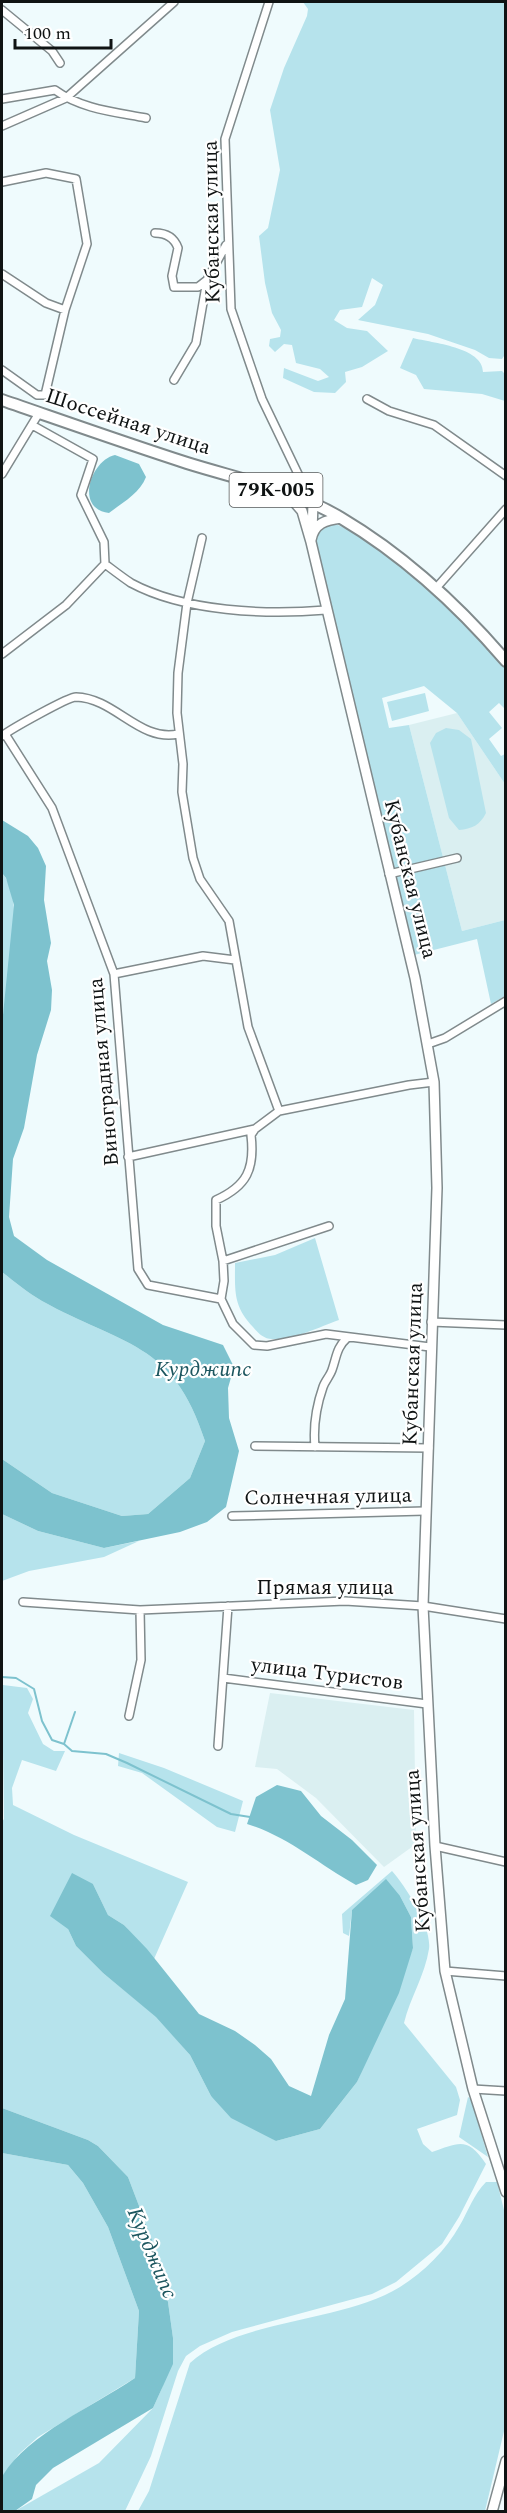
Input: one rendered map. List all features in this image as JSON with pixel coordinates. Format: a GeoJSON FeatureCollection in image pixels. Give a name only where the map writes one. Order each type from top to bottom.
{"type":"FeatureCollection","features":[{"type":"Feature","properties":{"kind":"main road","name":"Шоссейная улица"},"geometry":{"type":"LineString","coordinates":[[2,400],[111,439],[287,493],[341,518],[402,559],[437,587],[506,661]]}},
{"type":"Feature","properties":{"kind":"main road"},"geometry":{"type":"LineString","coordinates":[[287,493],[302,511],[311,542]]}},
{"type":"Feature","properties":{"kind":"main road"},"geometry":{"type":"LineString","coordinates":[[311,542],[313,504]]}},
{"type":"Feature","properties":{"kind":"main road"},"geometry":{"type":"LineString","coordinates":[[311,542],[313,533],[319,525],[341,518]]}},
{"type":"Feature","properties":{"kind":"main road","name":"Кубанская улица"},"geometry":{"type":"LineString","coordinates":[[311,542],[415,978],[434,1082],[437,1188],[423,1606],[435,1846],[445,1971],[473,2089],[506,2192]]}},
{"type":"Feature","properties":{"kind":"main road"},"geometry":{"type":"LineString","coordinates":[[492,2511],[506,2461]]}},
{"type":"Feature","properties":{"kind":"street"},"geometry":{"type":"LineString","coordinates":[[2,126],[66,98],[174,2]]}},
{"type":"Feature","properties":{"kind":"street","name":"Кубанская улица"},"geometry":{"type":"LineString","coordinates":[[269,2],[225,139],[231,309],[262,399],[313,504]]}},
{"type":"Feature","properties":{"kind":"street"},"geometry":{"type":"LineString","coordinates":[[2,10],[52,51],[60,63]]}},
{"type":"Feature","properties":{"kind":"street"},"geometry":{"type":"LineString","coordinates":[[2,99],[55,90],[66,98],[95,108],[146,118]]}},
{"type":"Feature","properties":{"kind":"street"},"geometry":{"type":"LineString","coordinates":[[2,182],[46,173],[76,179],[87,244],[65,310],[45,395],[37,394],[2,370]]}},
{"type":"Feature","properties":{"kind":"street"},"geometry":{"type":"LineString","coordinates":[[155,233],[163,233],[171,237],[178,248],[172,276],[174,287],[198,287],[207,280]]}},
{"type":"Feature","properties":{"kind":"street"},"geometry":{"type":"LineString","coordinates":[[174,380],[200,333],[207,280],[227,243]]}},
{"type":"Feature","properties":{"kind":"street"},"geometry":{"type":"LineString","coordinates":[[2,274],[46,303],[65,310]]}},
{"type":"Feature","properties":{"kind":"street"},"geometry":{"type":"LineString","coordinates":[[367,399],[390,411],[434,424],[506,476]]}},
{"type":"Feature","properties":{"kind":"street"},"geometry":{"type":"LineString","coordinates":[[2,474],[39,412]]}},
{"type":"Feature","properties":{"kind":"street"},"geometry":{"type":"LineString","coordinates":[[2,654],[66,605],[105,564],[105,542],[81,495],[93,459],[32,425]]}},
{"type":"Feature","properties":{"kind":"street"},"geometry":{"type":"LineString","coordinates":[[437,587],[506,509]]}},
{"type":"Feature","properties":{"kind":"street"},"geometry":{"type":"LineString","coordinates":[[202,538],[186,603],[178,673],[178,734],[183,764],[183,792],[194,858],[200,879],[229,921],[248,1028],[279,1111]]}},
{"type":"Feature","properties":{"kind":"street"},"geometry":{"type":"LineString","coordinates":[[105,564],[132,583],[186,603],[238,610],[326,610]]}},
{"type":"Feature","properties":{"kind":"street"},"geometry":{"type":"LineString","coordinates":[[3,735],[74,697],[100,702],[140,727],[163,737],[178,734]]}},
{"type":"Feature","properties":{"kind":"street","name":"Виноградная улица"},"geometry":{"type":"LineString","coordinates":[[3,735],[52,808],[114,974],[138,1269],[148,1285],[221,1299]]}},
{"type":"Feature","properties":{"kind":"street"},"geometry":{"type":"LineString","coordinates":[[389,874],[457,858]]}},
{"type":"Feature","properties":{"kind":"street"},"geometry":{"type":"LineString","coordinates":[[114,974],[203,956],[235,960]]}},
{"type":"Feature","properties":{"kind":"street"},"geometry":{"type":"LineString","coordinates":[[428,1044],[446,1038],[506,1001]]}},
{"type":"Feature","properties":{"kind":"street"},"geometry":{"type":"LineString","coordinates":[[430,1347],[311,1335],[267,1346],[254,1345],[232,1324],[221,1299],[224,1281],[216,1226],[216,1200],[232,1193],[246,1178],[252,1164],[251,1135],[255,1129],[279,1111],[409,1084],[434,1082]]}},
{"type":"Feature","properties":{"kind":"street"},"geometry":{"type":"LineString","coordinates":[[128,1157],[255,1129]]}},
{"type":"Feature","properties":{"kind":"street"},"geometry":{"type":"LineString","coordinates":[[222,1261],[329,1226]]}},
{"type":"Feature","properties":{"kind":"street"},"geometry":{"type":"LineString","coordinates":[[431,1322],[506,1325]]}},
{"type":"Feature","properties":{"kind":"street"},"geometry":{"type":"LineString","coordinates":[[315,1447],[313,1427],[320,1396],[339,1345],[348,1337]]}},
{"type":"Feature","properties":{"kind":"street"},"geometry":{"type":"LineString","coordinates":[[255,1446],[429,1448]]}},
{"type":"Feature","properties":{"kind":"street","name":"Солнечная улица"},"geometry":{"type":"LineString","coordinates":[[232,1515],[425,1511]]}},
{"type":"Feature","properties":{"kind":"street","name":"Прямая улица"},"geometry":{"type":"LineString","coordinates":[[23,1602],[140,1610],[345,1601],[423,1606],[506,1619]]}},
{"type":"Feature","properties":{"kind":"street","name":"Прямая улица"},"geometry":{"type":"LineString","coordinates":[[218,1746],[228,1606]]}},
{"type":"Feature","properties":{"kind":"street"},"geometry":{"type":"LineString","coordinates":[[129,1716],[141,1660],[140,1610]]}},
{"type":"Feature","properties":{"kind":"street","name":"улица Туристов"},"geometry":{"type":"LineString","coordinates":[[224,1678],[427,1704]]}},
{"type":"Feature","properties":{"kind":"street"},"geometry":{"type":"LineString","coordinates":[[435,1846],[506,1862]]}},
{"type":"Feature","properties":{"kind":"street"},"geometry":{"type":"LineString","coordinates":[[445,1971],[506,1976]]}},
{"type":"Feature","properties":{"kind":"street"},"geometry":{"type":"LineString","coordinates":[[473,2089],[506,2091]]}},
{"type":"Feature","properties":{"kind":"shaded area"},"geometry":{"type":"Polygon","coordinates":[[[303,2],[505,2],[506,353],[502,359],[489,358],[475,350],[428,334],[358,320],[375,305],[383,285],[372,278],[362,307],[340,310],[334,320],[347,328],[367,331],[388,351],[362,367],[345,372],[346,382],[335,393],[314,392],[283,378],[284,368],[318,381],[329,377],[320,369],[296,363],[292,345],[284,344],[275,352],[269,346],[270,339],[280,337],[281,330],[272,313],[265,283],[259,236],[268,228],[280,170],[270,110],[284,68],[307,16],[308,9],[303,2]]]}},
{"type":"Feature","properties":{"kind":"shaded area"},"geometry":{"type":"Polygon","coordinates":[[[413,338],[443,344],[466,352],[481,364],[483,372],[502,371],[505,374],[505,401],[482,394],[424,389],[416,375],[400,368],[413,338]]]}},
{"type":"Feature","properties":{"kind":"shaded area"},"geometry":{"type":"Polygon","coordinates":[[[331,522],[356,533],[404,565],[450,608],[505,668],[505,709],[499,703],[489,712],[502,728],[489,739],[501,756],[505,754],[505,784],[457,713],[424,686],[382,698],[389,728],[409,725],[462,931],[505,920],[505,996],[491,1004],[477,939],[414,955],[314,542],[322,525],[331,522]]]}},
{"type":"Feature","properties":{"kind":"shaded area"},"geometry":{"type":"Polygon","coordinates":[[[425,693],[429,711],[392,721],[387,702],[425,693]]]}},
{"type":"Feature","properties":{"kind":"shaded area"},"geometry":{"type":"Polygon","coordinates":[[[457,713],[505,784],[505,920],[462,931],[409,725],[457,713]]]}},
{"type":"Feature","properties":{"kind":"shaded area"},"geometry":{"type":"Polygon","coordinates":[[[446,728],[459,730],[471,739],[486,813],[472,827],[459,830],[449,818],[430,743],[436,733],[446,728]]]}},
{"type":"Feature","properties":{"kind":"shaded area"},"geometry":{"type":"Polygon","coordinates":[[[2,873],[10,886],[14,904],[14,924],[11,968],[2,1025],[2,873]]]}},
{"type":"Feature","properties":{"kind":"shaded area"},"geometry":{"type":"Polygon","coordinates":[[[315,1238],[339,1320],[289,1337],[269,1339],[264,1337],[246,1319],[236,1298],[235,1263],[275,1255],[315,1238]]]}},
{"type":"Feature","properties":{"kind":"shaded area"},"geometry":{"type":"Polygon","coordinates":[[[2,1272],[42,1301],[142,1350],[161,1365],[177,1383],[192,1408],[205,1441],[190,1478],[148,1514],[122,1516],[52,1493],[2,1459],[2,1272]]]}},
{"type":"Feature","properties":{"kind":"shaded area"},"geometry":{"type":"Polygon","coordinates":[[[2,1514],[38,1531],[104,1548],[139,1541],[104,1557],[29,1571],[2,1581],[2,1514]]]}},
{"type":"Feature","properties":{"kind":"shaded area"},"geometry":{"type":"Polygon","coordinates":[[[2,1681],[3,1685],[27,1688],[33,1699],[28,1713],[43,1744],[54,1751],[65,1751],[56,1771],[22,1760],[12,1788],[13,1805],[74,1835],[188,1882],[154,1959],[124,1925],[108,1915],[93,1884],[68,1929],[76,1946],[103,1973],[157,2017],[190,2055],[211,2096],[276,2141],[320,2129],[357,2082],[413,1948],[411,1917],[400,1896],[352,1910],[349,1936],[343,1933],[342,1914],[392,1871],[417,1908],[429,1940],[424,1968],[404,2023],[456,2087],[460,2100],[457,2115],[417,2129],[423,2144],[432,2152],[462,2144],[473,2149],[486,2164],[459,2217],[442,2244],[396,2282],[372,2294],[232,2332],[200,2346],[186,2356],[178,2371],[151,2456],[125,2511],[15,2511],[99,2463],[153,2408],[162,2388],[173,2338],[168,2302],[152,2240],[128,2177],[98,2146],[88,2140],[2,2108],[2,1822],[4,1819],[2,1681]]]}},
{"type":"Feature","properties":{"kind":"shaded area"},"geometry":{"type":"Polygon","coordinates":[[[270,1693],[414,1710],[416,1844],[384,1867],[316,1798],[277,1769],[255,1767],[270,1693]]]}},
{"type":"Feature","properties":{"kind":"shaded area"},"geometry":{"type":"Polygon","coordinates":[[[119,1753],[164,1768],[243,1801],[235,1832],[217,1827],[142,1773],[118,1766],[119,1753]]]}},
{"type":"Feature","properties":{"kind":"shaded area"},"geometry":{"type":"Polygon","coordinates":[[[468,2097],[471,2099],[488,2157],[459,2137],[468,2097]]]}},
{"type":"Feature","properties":{"kind":"shaded area"},"geometry":{"type":"Polygon","coordinates":[[[2,2153],[68,2165],[83,2183],[108,2227],[139,2311],[135,2378],[38,2437],[19,2454],[2,2477],[2,2153]]]}},
{"type":"Feature","properties":{"kind":"shaded area"},"geometry":{"type":"Polygon","coordinates":[[[486,2182],[497,2182],[505,2214],[505,2427],[485,2511],[138,2511],[149,2491],[190,2363],[210,2349],[235,2338],[262,2329],[349,2308],[376,2299],[400,2287],[441,2252],[486,2182]]]}},
{"type":"Feature","properties":{"kind":"water"},"geometry":{"type":"Polygon","coordinates":[[[115,455],[139,464],[146,477],[135,493],[109,513],[98,510],[92,503],[89,494],[90,484],[99,466],[106,459],[115,455]]]}},
{"type":"Feature","properties":{"kind":"water","name":"Курджипс"},"geometry":{"type":"Polygon","coordinates":[[[2,820],[28,836],[38,848],[46,866],[44,900],[51,943],[47,961],[52,990],[51,1010],[37,1055],[24,1128],[13,1159],[9,1217],[14,1236],[47,1260],[163,1325],[223,1345],[234,1367],[228,1388],[229,1418],[239,1451],[226,1507],[207,1522],[180,1532],[104,1548],[38,1531],[2,1514],[2,1459],[52,1493],[122,1516],[148,1514],[190,1478],[205,1441],[192,1408],[177,1383],[161,1365],[142,1350],[42,1301],[2,1272],[2,1025],[14,905],[6,878],[2,873],[2,820]]]}},
{"type":"Feature","properties":{"kind":"water"},"geometry":{"type":"Polygon","coordinates":[[[277,1785],[301,1791],[321,1816],[352,1840],[377,1865],[368,1880],[356,1885],[290,1843],[247,1824],[256,1797],[277,1785]]]}},
{"type":"Feature","properties":{"kind":"water"},"geometry":{"type":"Polygon","coordinates":[[[72,1873],[93,1884],[108,1915],[124,1925],[147,1949],[199,2014],[235,2031],[255,2045],[271,2059],[289,2086],[311,2096],[329,2035],[345,1999],[352,1910],[386,1879],[400,1896],[411,1917],[413,1948],[399,1993],[357,2082],[320,2129],[276,2141],[231,2118],[211,2096],[190,2055],[156,2017],[103,1973],[76,1946],[68,1929],[50,1916],[72,1873]]]}},
{"type":"Feature","properties":{"kind":"water","name":"Курджипс"},"geometry":{"type":"Polygon","coordinates":[[[2,2108],[88,2140],[98,2146],[128,2177],[152,2240],[168,2302],[173,2338],[173,2364],[153,2408],[53,2468],[36,2485],[32,2499],[15,2511],[2,2511],[1,2493],[3,2475],[14,2460],[45,2434],[135,2378],[139,2311],[108,2227],[83,2183],[68,2165],[2,2153],[2,2108]]]}},
{"type":"Feature","properties":{"kind":"waterway"},"geometry":{"type":"LineString","coordinates":[[2,1677],[16,1678],[34,1689],[42,1721],[52,1740],[64,1744]]}},
{"type":"Feature","properties":{"kind":"waterway"},"geometry":{"type":"LineString","coordinates":[[75,1712],[64,1744],[72,1751],[106,1754],[231,1814],[250,1817]]}}]}
